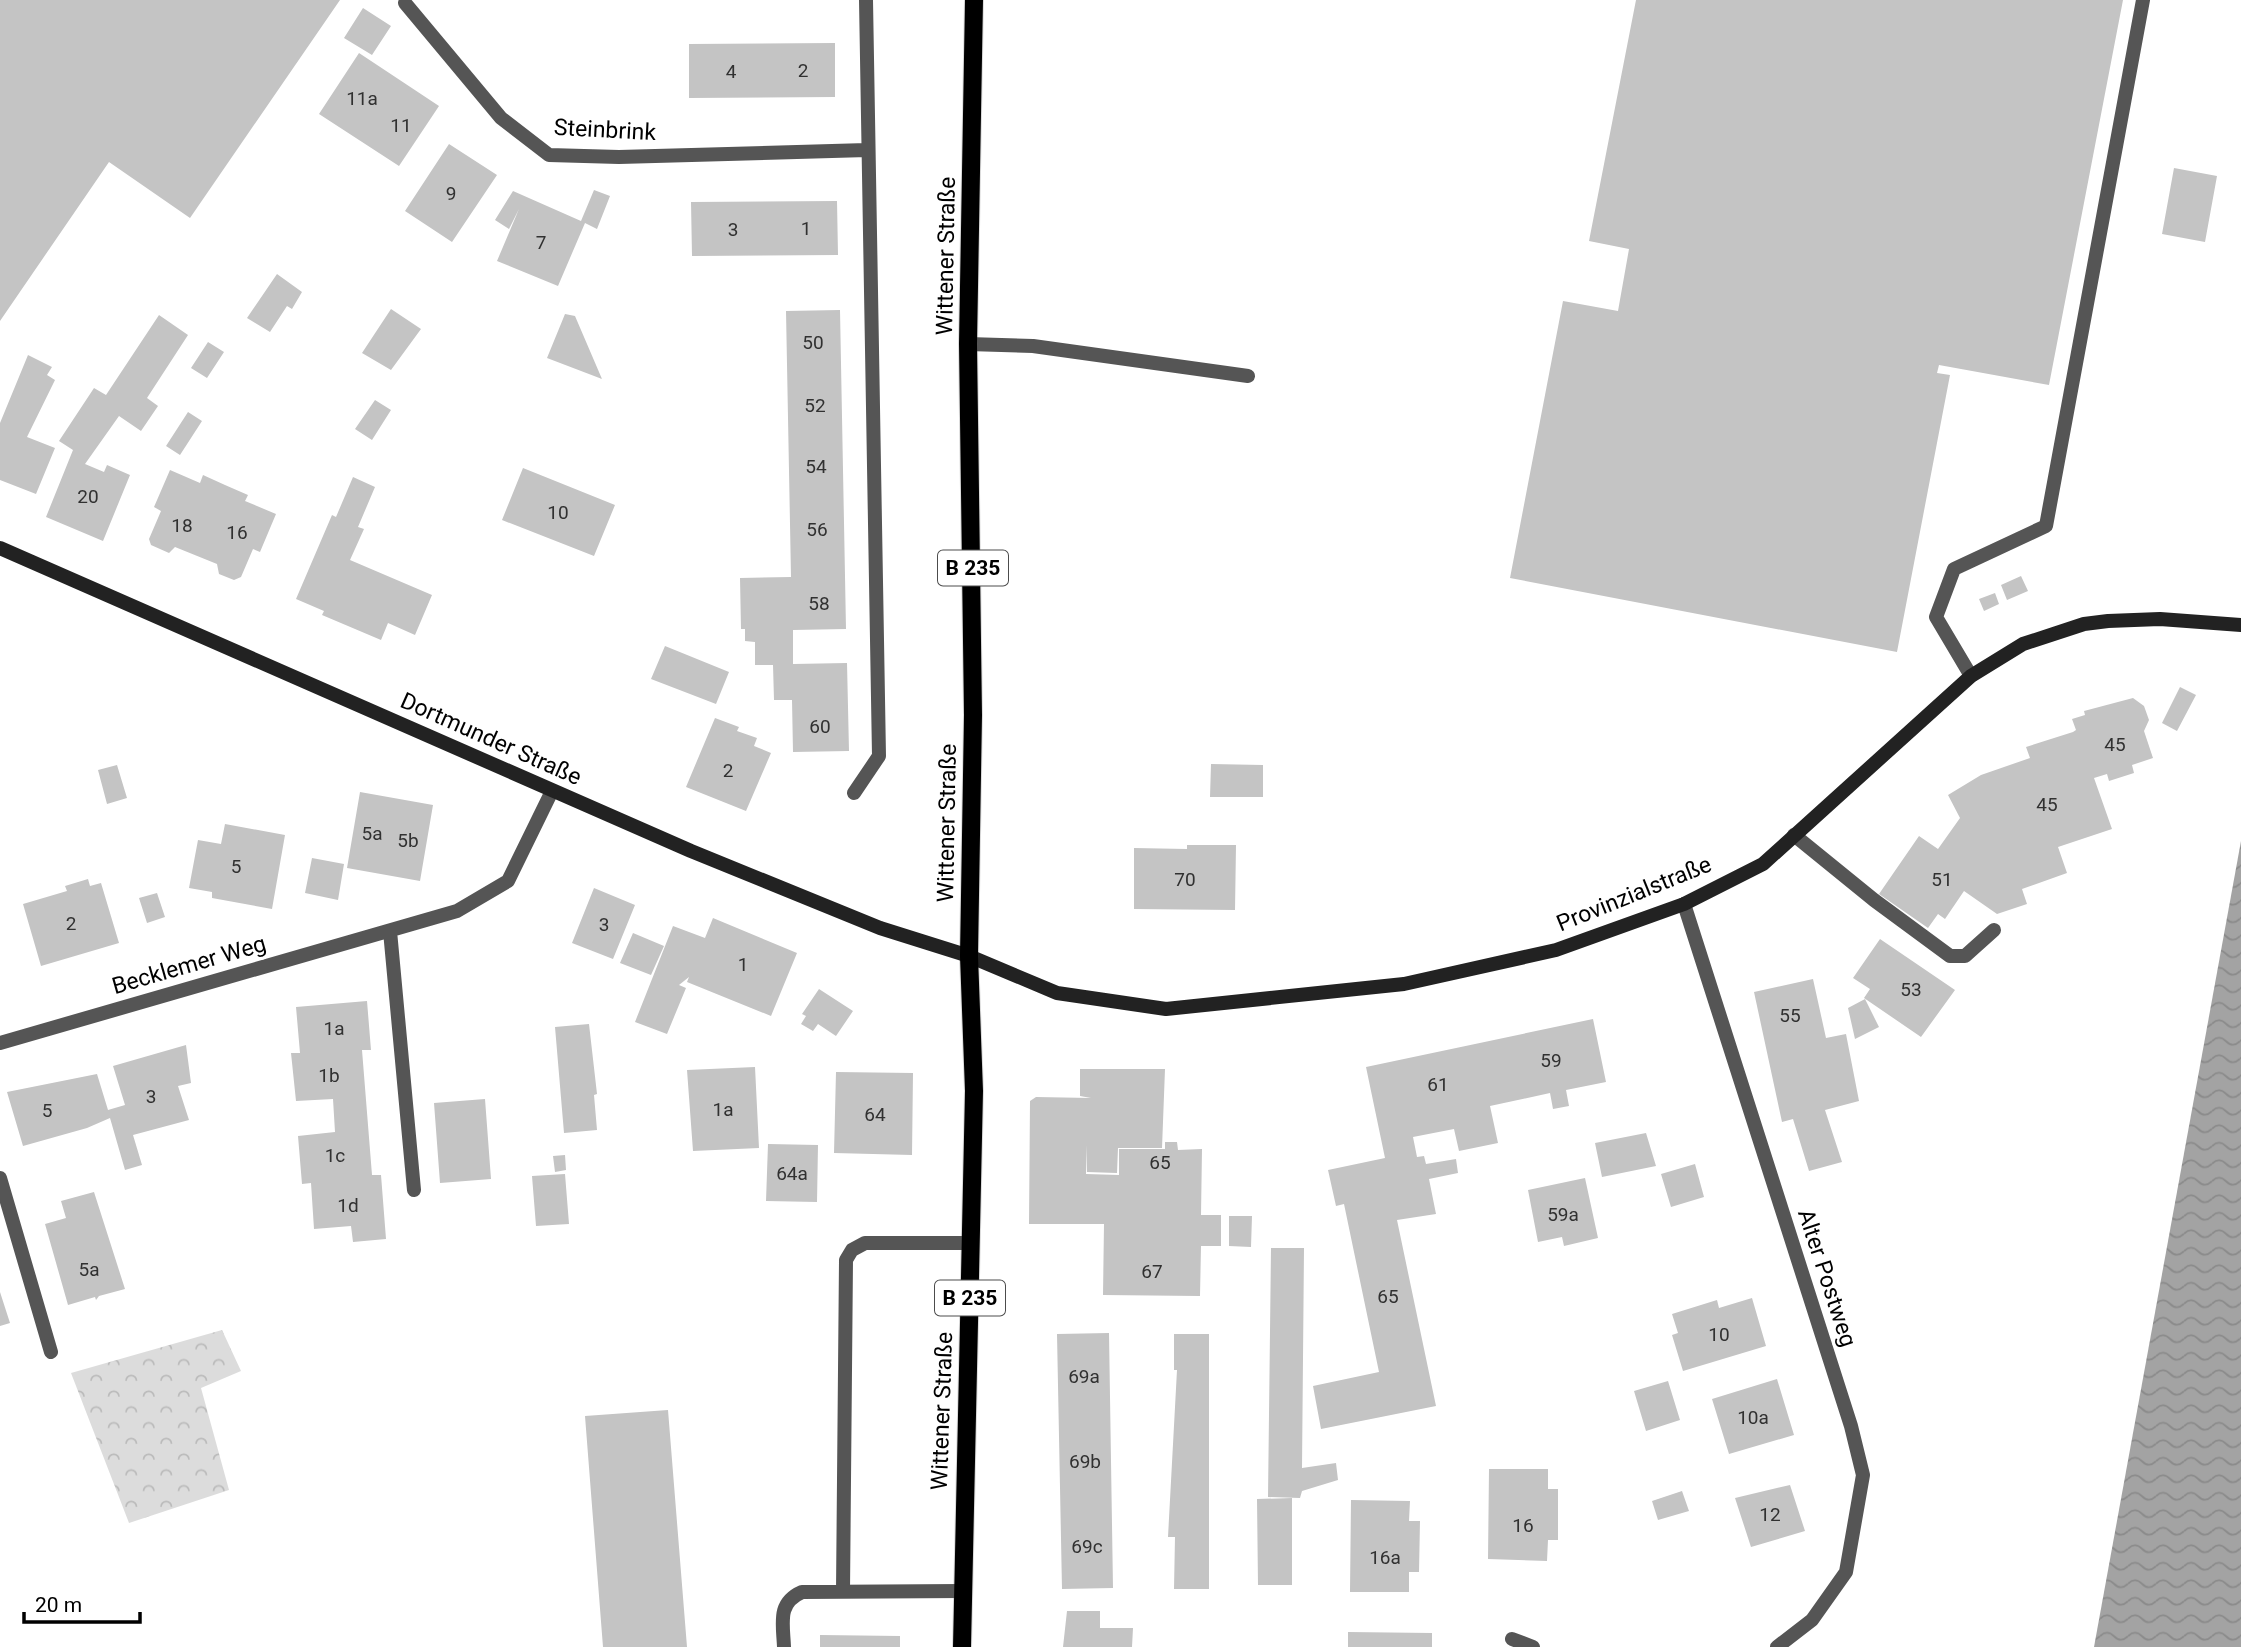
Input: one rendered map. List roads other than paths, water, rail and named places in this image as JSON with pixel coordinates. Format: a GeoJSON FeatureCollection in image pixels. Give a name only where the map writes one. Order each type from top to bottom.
{"type":"FeatureCollection","features":[{"type":"Feature","properties":{"kind":"main road","name":"Wittener Straße"},"geometry":{"type":"LineString","coordinates":[[962,1647],[974,1091],[969,956],[974,715],[968,344],[974,0]]}},
{"type":"Feature","properties":{"kind":"main road","name":"Dortmunder Straße"},"geometry":{"type":"LineString","coordinates":[[0,548],[552,791],[880,928],[969,956]]}},
{"type":"Feature","properties":{"kind":"main road","name":"Provinzialstraße"},"geometry":{"type":"LineString","coordinates":[[969,956],[1057,993],[1166,1009],[1404,984],[1556,950],[1684,904],[1763,864],[1972,676],[2023,644],[2084,624],[2160,619],[2241,625]]}},
{"type":"Feature","properties":{"kind":"street"},"geometry":{"type":"LineString","coordinates":[[854,793],[879,756],[866,0]]}},
{"type":"Feature","properties":{"kind":"street"},"geometry":{"type":"LineString","coordinates":[[1972,676],[1936,617],[1954,569],[2046,526],[2143,0]]}},
{"type":"Feature","properties":{"kind":"street","name":"Steinbrink"},"geometry":{"type":"LineString","coordinates":[[405,3],[501,118],[549,155],[619,157],[867,149]]}},
{"type":"Feature","properties":{"kind":"street"},"geometry":{"type":"LineString","coordinates":[[968,344],[1034,346],[1248,376]]}},
{"type":"Feature","properties":{"kind":"street","name":"Becklemer Weg"},"geometry":{"type":"LineString","coordinates":[[0,1043],[457,911],[508,881],[552,791]]}},
{"type":"Feature","properties":{"kind":"street"},"geometry":{"type":"LineString","coordinates":[[1794,835],[1874,900],[1950,956],[1965,956],[1994,930]]}},
{"type":"Feature","properties":{"kind":"street","name":"Alter Postweg"},"geometry":{"type":"LineString","coordinates":[[1684,904],[1851,1426],[1863,1475],[1846,1572],[1812,1620],[1777,1647]]}},
{"type":"Feature","properties":{"kind":"street"},"geometry":{"type":"LineString","coordinates":[[390,932],[414,1190]]}},
{"type":"Feature","properties":{"kind":"street"},"geometry":{"type":"LineString","coordinates":[[0,1178],[51,1352]]}},
{"type":"Feature","properties":{"kind":"street"},"geometry":{"type":"LineString","coordinates":[[843,1591],[846,1260],[852,1250],[865,1242],[971,1243]]}},
{"type":"Feature","properties":{"kind":"street"},"geometry":{"type":"LineString","coordinates":[[784,1647],[783,1608],[789,1598],[802,1592],[962,1591]]}},
{"type":"Feature","properties":{"kind":"street"},"geometry":{"type":"LineString","coordinates":[[1512,1639],[1533,1647]]}},
{"type":"Feature","properties":{"kind":"water"},"geometry":{"type":"Polygon","coordinates":[[[2241,841],[2241,1647],[2094,1647],[2241,841]]]}}]}
